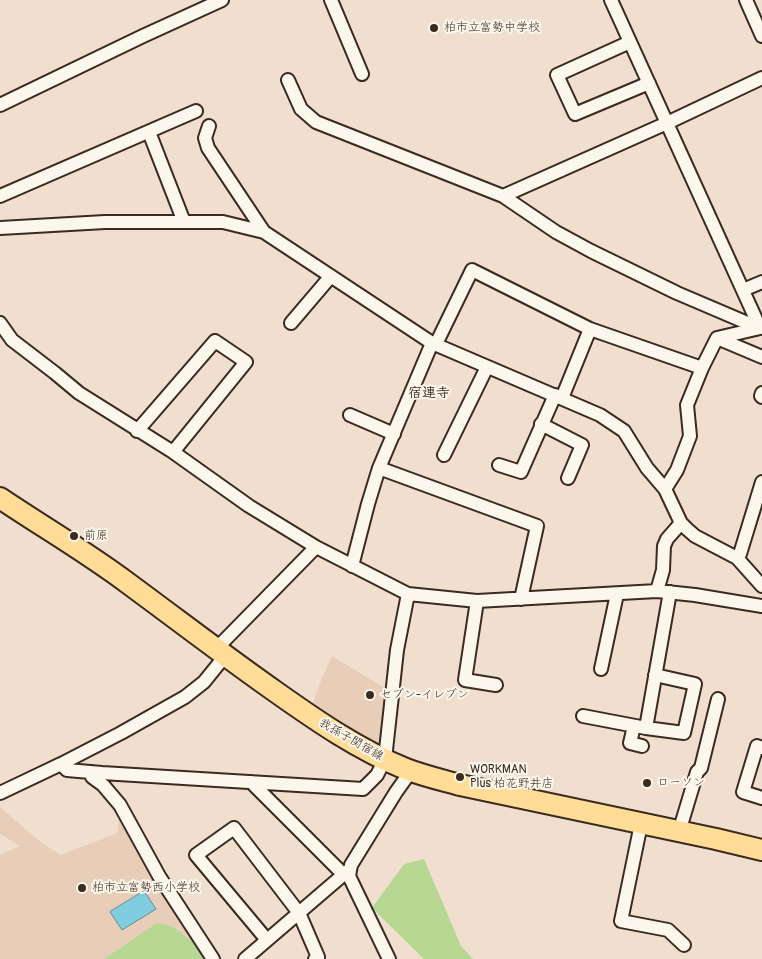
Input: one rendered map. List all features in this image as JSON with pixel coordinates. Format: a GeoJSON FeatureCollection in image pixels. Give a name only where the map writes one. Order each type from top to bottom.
{"type":"FeatureCollection","features":[{"type":"Feature","properties":{"kind":"main road","name":"我孫子関宿線"},"geometry":{"type":"LineString","coordinates":[[0,498],[128,583],[221,653],[332,731],[385,760],[412,771],[460,785],[762,850]]}},
{"type":"Feature","properties":{"kind":"street"},"geometry":{"type":"LineString","coordinates":[[0,104],[222,0]]}},
{"type":"Feature","properties":{"kind":"street"},"geometry":{"type":"LineString","coordinates":[[331,0],[362,74]]}},
{"type":"Feature","properties":{"kind":"street"},"geometry":{"type":"LineString","coordinates":[[611,0],[760,328]]}},
{"type":"Feature","properties":{"kind":"street"},"geometry":{"type":"LineString","coordinates":[[746,0],[762,36]]}},
{"type":"Feature","properties":{"kind":"street"},"geometry":{"type":"LineString","coordinates":[[630,42],[557,75],[575,114],[649,83]]}},
{"type":"Feature","properties":{"kind":"street"},"geometry":{"type":"LineString","coordinates":[[503,196],[667,123],[762,78]]}},
{"type":"Feature","properties":{"kind":"street"},"geometry":{"type":"LineString","coordinates":[[288,80],[300,109],[316,122],[503,196],[556,232],[591,251],[677,293],[760,328]]}},
{"type":"Feature","properties":{"kind":"street"},"geometry":{"type":"LineString","coordinates":[[0,196],[196,111]]}},
{"type":"Feature","properties":{"kind":"street"},"geometry":{"type":"LineString","coordinates":[[208,126],[205,138],[208,148],[264,232]]}},
{"type":"Feature","properties":{"kind":"street"},"geometry":{"type":"LineString","coordinates":[[149,132],[184,222]]}},
{"type":"Feature","properties":{"kind":"street"},"geometry":{"type":"LineString","coordinates":[[0,228],[105,222],[223,222],[264,232],[434,344],[600,414],[624,430],[647,468],[665,489],[681,522],[687,530],[737,558],[762,586]]}},
{"type":"Feature","properties":{"kind":"street"},"geometry":{"type":"LineString","coordinates":[[352,566],[379,468],[434,344],[472,270],[590,329],[702,368]]}},
{"type":"Feature","properties":{"kind":"street"},"geometry":{"type":"LineString","coordinates":[[291,323],[331,276]]}},
{"type":"Feature","properties":{"kind":"street"},"geometry":{"type":"LineString","coordinates":[[743,290],[762,282]]}},
{"type":"Feature","properties":{"kind":"street"},"geometry":{"type":"LineString","coordinates":[[0,323],[12,340],[79,393],[172,452],[249,506],[316,547],[408,594],[477,601],[657,591],[694,594],[762,606]]}},
{"type":"Feature","properties":{"kind":"street"},"geometry":{"type":"LineString","coordinates":[[665,489],[677,470],[690,436],[687,406],[702,368],[718,338],[760,328]]}},
{"type":"Feature","properties":{"kind":"street"},"geometry":{"type":"LineString","coordinates":[[499,465],[521,472],[541,424],[570,376],[590,329]]}},
{"type":"Feature","properties":{"kind":"street"},"geometry":{"type":"LineString","coordinates":[[718,338],[762,357]]}},
{"type":"Feature","properties":{"kind":"street"},"geometry":{"type":"LineString","coordinates":[[137,430],[215,341],[246,362],[172,452]]}},
{"type":"Feature","properties":{"kind":"street"},"geometry":{"type":"LineString","coordinates":[[444,455],[487,367]]}},
{"type":"Feature","properties":{"kind":"street"},"geometry":{"type":"LineString","coordinates":[[350,415],[394,434]]}},
{"type":"Feature","properties":{"kind":"street"},"geometry":{"type":"LineString","coordinates":[[541,424],[582,445],[568,478]]}},
{"type":"Feature","properties":{"kind":"street"},"geometry":{"type":"LineString","coordinates":[[379,468],[537,526],[521,599]]}},
{"type":"Feature","properties":{"kind":"street"},"geometry":{"type":"LineString","coordinates":[[737,558],[761,490]]}},
{"type":"Feature","properties":{"kind":"street"},"geometry":{"type":"LineString","coordinates":[[657,591],[663,570],[664,546],[681,522]]}},
{"type":"Feature","properties":{"kind":"street"},"geometry":{"type":"LineString","coordinates":[[0,793],[61,764],[186,697],[204,682],[221,653],[316,547]]}},
{"type":"Feature","properties":{"kind":"street"},"geometry":{"type":"LineString","coordinates":[[642,746],[630,743],[640,727],[655,675],[670,592]]}},
{"type":"Feature","properties":{"kind":"street"},"geometry":{"type":"LineString","coordinates":[[61,764],[67,770],[91,772],[363,789],[377,775],[385,760],[397,650],[408,594]]}},
{"type":"Feature","properties":{"kind":"street"},"geometry":{"type":"LineString","coordinates":[[601,669],[617,594]]}},
{"type":"Feature","properties":{"kind":"street"},"geometry":{"type":"LineString","coordinates":[[477,601],[465,680],[496,685]]}},
{"type":"Feature","properties":{"kind":"street"},"geometry":{"type":"LineString","coordinates":[[582,716],[684,733],[695,684],[655,675]]}},
{"type":"Feature","properties":{"kind":"street"},"geometry":{"type":"LineString","coordinates":[[679,832],[697,772],[701,768],[718,699]]}},
{"type":"Feature","properties":{"kind":"street"},"geometry":{"type":"LineString","coordinates":[[762,748],[757,746],[743,792],[762,798]]}},
{"type":"Feature","properties":{"kind":"street"},"geometry":{"type":"LineString","coordinates":[[246,959],[347,872],[396,792],[412,771]]}},
{"type":"Feature","properties":{"kind":"street"},"geometry":{"type":"LineString","coordinates":[[91,772],[92,777],[104,785],[120,805],[159,876],[213,959]]}},
{"type":"Feature","properties":{"kind":"street"},"geometry":{"type":"LineString","coordinates":[[251,782],[347,872],[388,959]]}},
{"type":"Feature","properties":{"kind":"street"},"geometry":{"type":"LineString","coordinates":[[641,824],[621,921],[668,930],[684,944]]}},
{"type":"Feature","properties":{"kind":"street"},"geometry":{"type":"LineString","coordinates":[[267,940],[196,856],[234,828],[299,913],[318,957],[315,959]]}},
{"type":"Feature","properties":{"kind":"shaded area"},"geometry":{"type":"Polygon","coordinates":[[[332,656],[388,690],[381,748],[311,708],[332,656]]]}},
{"type":"Feature","properties":{"kind":"shaded area","name":"柏市立富勢西小学校"},"geometry":{"type":"Polygon","coordinates":[[[0,807],[42,843],[61,855],[117,833],[119,818],[213,959],[0,959],[0,855],[20,846],[0,834],[0,807]]]}},
{"type":"Feature","properties":{"kind":"green space"},"geometry":{"type":"Polygon","coordinates":[[[424,859],[461,946],[473,959],[424,959],[372,908],[404,864],[424,859]]]}},
{"type":"Feature","properties":{"kind":"green space"},"geometry":{"type":"Polygon","coordinates":[[[157,923],[172,926],[193,942],[205,959],[104,959],[157,923]]]}},
{"type":"Feature","properties":{"kind":"water"},"geometry":{"type":"Polygon","coordinates":[[[144,891],[156,909],[122,930],[110,912],[144,891]]]}},
{"type":"Feature","properties":{"kind":"place","name":"柏市立富勢中学校"},"geometry":{"type":"Point","coordinates":[434,28]}},
{"type":"Feature","properties":{"kind":"place","name":"前原"},"geometry":{"type":"Point","coordinates":[74,536]}},
{"type":"Feature","properties":{"kind":"place","name":"セブン-イレブン"},"geometry":{"type":"Point","coordinates":[370,695]}},
{"type":"Feature","properties":{"kind":"place","name":"WORKMAN Plus 柏花野井店"},"geometry":{"type":"Point","coordinates":[460,777]}},
{"type":"Feature","properties":{"kind":"place","name":"ローソン"},"geometry":{"type":"Point","coordinates":[647,783]}},
{"type":"Feature","properties":{"kind":"place","name":"柏市立富勢西小学校"},"geometry":{"type":"Point","coordinates":[82,888]}},
{"type":"Feature","properties":{"kind":"district","name":"宿連寺"},"geometry":{"type":"Point","coordinates":[429,393]}}]}
